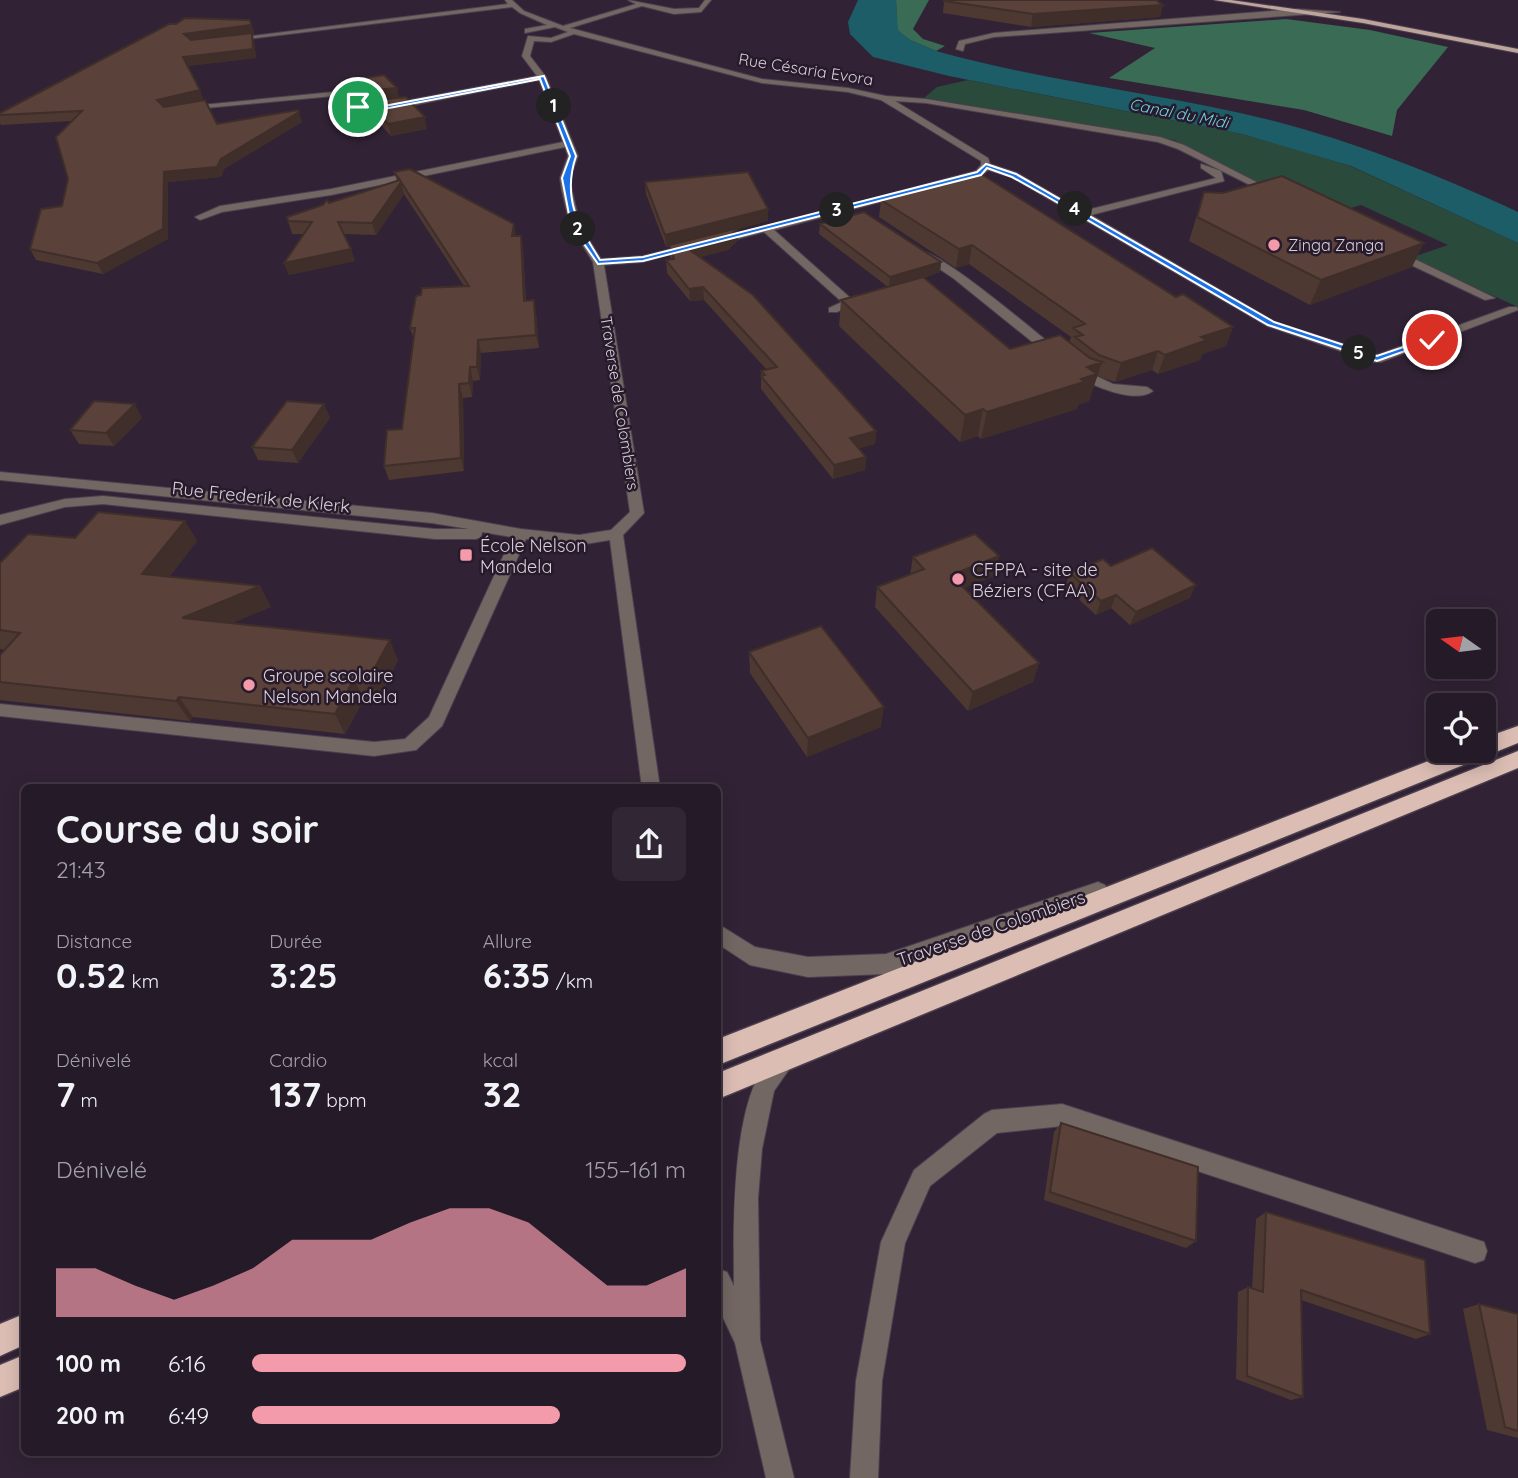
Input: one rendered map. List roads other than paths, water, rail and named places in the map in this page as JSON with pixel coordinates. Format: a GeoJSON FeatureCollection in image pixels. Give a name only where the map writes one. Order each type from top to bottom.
{"type":"FeatureCollection","features":[{"type":"Feature","properties":{"kind":"highway"},"geometry":{"type":"LineString","coordinates":[[1496,742],[1518,734]]}},
{"type":"Feature","properties":{"kind":"highway"},"geometry":{"type":"LineString","coordinates":[[721,1085],[1518,759]]}},
{"type":"Feature","properties":{"kind":"highway"},"geometry":{"type":"LineString","coordinates":[[721,1051],[1446,763]]}},
{"type":"Feature","properties":{"kind":"highway"},"geometry":{"type":"LineString","coordinates":[[0,1340],[21,1331]]}},
{"type":"Feature","properties":{"kind":"highway"},"geometry":{"type":"LineString","coordinates":[[0,1383],[21,1375]]}},
{"type":"Feature","properties":{"kind":"main road"},"geometry":{"type":"LineString","coordinates":[[1217,0],[1237,1],[1518,51]]}},
{"type":"Feature","properties":{"kind":"main road"},"geometry":{"type":"LineString","coordinates":[[1255,0],[1518,44]]}},
{"type":"Feature","properties":{"kind":"street"},"geometry":{"type":"LineString","coordinates":[[631,0],[685,13],[701,10],[708,0]]}},
{"type":"Feature","properties":{"kind":"street"},"geometry":{"type":"LineString","coordinates":[[221,41],[510,2],[522,12],[555,25]]}},
{"type":"Feature","properties":{"kind":"street"},"geometry":{"type":"LineString","coordinates":[[533,62],[536,52],[555,40],[570,35],[569,29],[643,4]]}},
{"type":"Feature","properties":{"kind":"street"},"geometry":{"type":"LineString","coordinates":[[960,49],[962,43],[994,35],[1296,11],[1336,12]]}},
{"type":"Feature","properties":{"kind":"street"},"geometry":{"type":"LineString","coordinates":[[522,12],[528,24],[529,35],[555,25]]}},
{"type":"Feature","properties":{"kind":"street","name":"Rue Césaria Evora"},"geometry":{"type":"LineString","coordinates":[[555,25],[762,81],[848,90],[884,98],[981,155],[986,166]]}},
{"type":"Feature","properties":{"kind":"street","name":"Rue Césaria Evora"},"geometry":{"type":"LineString","coordinates":[[529,35],[555,40],[621,41]]}},
{"type":"Feature","properties":{"kind":"street","name":"Traverse de Colombiers"},"geometry":{"type":"LineString","coordinates":[[529,35],[526,56],[533,62],[542,78],[573,156],[565,178],[575,225],[598,262],[637,513],[615,534]]}},
{"type":"Feature","properties":{"kind":"street"},"geometry":{"type":"LineString","coordinates":[[177,109],[344,93],[351,95],[358,107],[384,108],[542,78]]}},
{"type":"Feature","properties":{"kind":"street"},"geometry":{"type":"LineString","coordinates":[[884,98],[926,101],[1160,140],[1181,147],[1287,200]]}},
{"type":"Feature","properties":{"kind":"street"},"geometry":{"type":"LineString","coordinates":[[901,108],[925,104],[1150,142],[1218,173],[1221,179],[1084,214]]}},
{"type":"Feature","properties":{"kind":"street"},"geometry":{"type":"LineString","coordinates":[[200,217],[220,209],[331,192],[569,143]]}},
{"type":"Feature","properties":{"kind":"street"},"geometry":{"type":"LineString","coordinates":[[598,262],[643,259],[767,229],[979,173],[986,166],[1014,175],[1271,324],[1377,359],[1513,309]]}},
{"type":"Feature","properties":{"kind":"street"},"geometry":{"type":"LineString","coordinates":[[851,206],[870,219]]}},
{"type":"Feature","properties":{"kind":"street"},"geometry":{"type":"LineString","coordinates":[[767,229],[850,303],[833,310]]}},
{"type":"Feature","properties":{"kind":"street"},"geometry":{"type":"LineString","coordinates":[[914,247],[957,276],[1088,380],[1123,392],[1147,391]]}},
{"type":"Feature","properties":{"kind":"street"},"geometry":{"type":"LineString","coordinates":[[1381,247],[1489,298]]}},
{"type":"Feature","properties":{"kind":"street","name":"Rue Frederik de Klerk"},"geometry":{"type":"LineString","coordinates":[[1,477],[432,518],[521,534],[579,540],[615,534]]}},
{"type":"Feature","properties":{"kind":"street","name":"Rue Frederik de Klerk"},"geometry":{"type":"LineString","coordinates":[[0,520],[65,503],[103,500],[435,534],[521,534]]}},
{"type":"Feature","properties":{"kind":"street"},"geometry":{"type":"LineString","coordinates":[[0,709],[374,749],[411,745],[436,721],[521,534]]}},
{"type":"Feature","properties":{"kind":"street"},"geometry":{"type":"LineString","coordinates":[[615,534],[619,546],[650,784]]}},
{"type":"Feature","properties":{"kind":"street","name":"Traverse de Colombiers"},"geometry":{"type":"LineString","coordinates":[[721,935],[750,956],[797,965],[886,964],[1263,835]]}},
{"type":"Feature","properties":{"kind":"street"},"geometry":{"type":"LineString","coordinates":[[747,1340],[746,1198],[750,1149],[764,1086],[786,1058]]}},
{"type":"Feature","properties":{"kind":"street"},"geometry":{"type":"LineString","coordinates":[[864,1478],[869,1381],[893,1242],[922,1178],[992,1122],[1062,1115],[1475,1251]]}},
{"type":"Feature","properties":{"kind":"street"},"geometry":{"type":"LineString","coordinates":[[721,1286],[747,1340],[780,1478]]}},
{"type":"Feature","properties":{"kind":"water","name":"Canal du Midi"},"geometry":{"type":"Polygon","coordinates":[[[858,0],[896,0],[898,30],[910,40],[936,51],[1020,71],[1274,121],[1337,139],[1398,161],[1518,212],[1518,243],[1351,166],[1242,134],[949,76],[873,57],[850,34],[848,22],[858,0]]]}},
{"type":"Feature","properties":{"kind":"place","name":"Zinga Zanga"},"geometry":{"type":"Point","coordinates":[1274,245]}},
{"type":"Feature","properties":{"kind":"place","name":"École Nelson Mandela"},"geometry":{"type":"Point","coordinates":[466,555]}},
{"type":"Feature","properties":{"kind":"place","name":"CFPPA - site de Béziers (CFAA)"},"geometry":{"type":"Point","coordinates":[958,579]}},
{"type":"Feature","properties":{"kind":"place","name":"Groupe scolaire Nelson Mandela"},"geometry":{"type":"Point","coordinates":[249,685]}}]}
